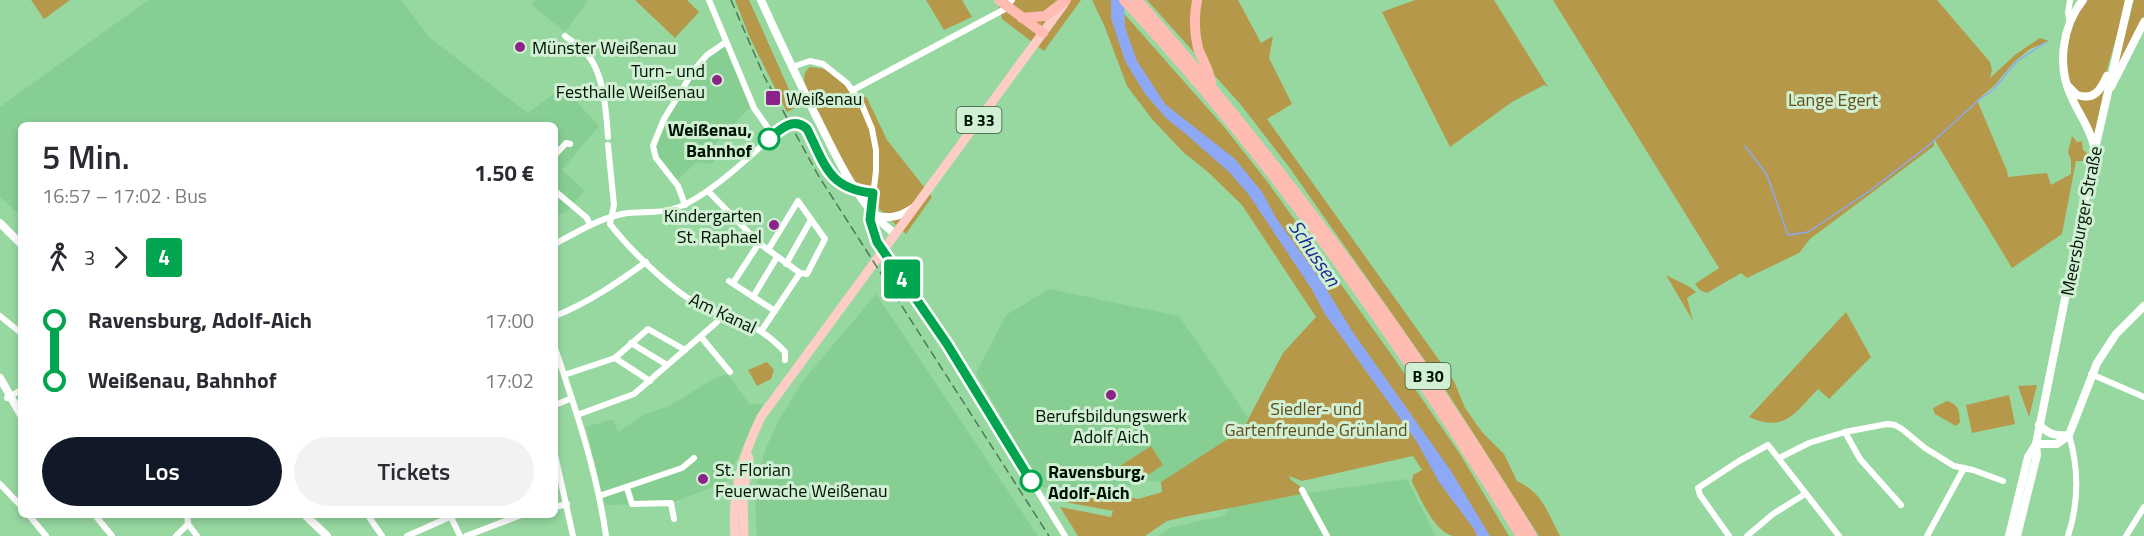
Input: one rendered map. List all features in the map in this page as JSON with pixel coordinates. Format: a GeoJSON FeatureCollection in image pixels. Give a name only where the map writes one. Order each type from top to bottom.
{"type":"FeatureCollection","features":[{"type":"Feature","properties":{"kind":"highway"},"geometry":{"type":"LineString","coordinates":[[999,0],[1043,33]]}},
{"type":"Feature","properties":{"kind":"highway"},"geometry":{"type":"LineString","coordinates":[[1022,18],[1045,16],[1066,0]]}},
{"type":"Feature","properties":{"kind":"highway","name":"B 30"},"geometry":{"type":"LineString","coordinates":[[1124,0],[1225,116],[1346,274],[1431,396],[1521,536]]}},
{"type":"Feature","properties":{"kind":"highway","name":"B 30"},"geometry":{"type":"LineString","coordinates":[[1137,0],[1211,85],[1310,211],[1408,346],[1532,536]]}},
{"type":"Feature","properties":{"kind":"highway"},"geometry":{"type":"LineString","coordinates":[[1197,0],[1196,35],[1198,47],[1210,74],[1211,85]]}},
{"type":"Feature","properties":{"kind":"main road","name":"B 33"},"geometry":{"type":"LineString","coordinates":[[735,536],[735,496],[740,469],[761,417],[1066,0]]}},
{"type":"Feature","properties":{"kind":"main road"},"geometry":{"type":"LineString","coordinates":[[0,223],[18,241]]}},
{"type":"Feature","properties":{"kind":"main road","name":"B 33"},"geometry":{"type":"LineString","coordinates":[[744,536],[743,496],[747,464],[771,404]]}},
{"type":"Feature","properties":{"kind":"main road"},"geometry":{"type":"LineString","coordinates":[[308,518],[327,536]]}},
{"type":"Feature","properties":{"kind":"street"},"geometry":{"type":"LineString","coordinates":[[558,242],[590,225],[622,214],[662,212],[685,205],[708,191],[773,135],[754,108],[710,0]]}},
{"type":"Feature","properties":{"kind":"street"},"geometry":{"type":"LineString","coordinates":[[761,0],[851,184],[875,215],[895,234]]}},
{"type":"Feature","properties":{"kind":"street"},"geometry":{"type":"LineString","coordinates":[[853,90],[1005,9],[1012,0]]}},
{"type":"Feature","properties":{"kind":"street"},"geometry":{"type":"LineString","coordinates":[[2070,0],[2068,13],[2070,22]]}},
{"type":"Feature","properties":{"kind":"street"},"geometry":{"type":"LineString","coordinates":[[2083,0],[2070,22],[2064,50],[2064,67],[2070,95],[2087,123],[2094,149]]}},
{"type":"Feature","properties":{"kind":"street","name":"Meersburger Straße"},"geometry":{"type":"LineString","coordinates":[[2017,536],[2037,455],[2039,425],[2094,149],[2129,0]]}},
{"type":"Feature","properties":{"kind":"street"},"geometry":{"type":"LineString","coordinates":[[2106,94],[2117,78],[2144,21]]}},
{"type":"Feature","properties":{"kind":"street"},"geometry":{"type":"LineString","coordinates":[[565,36],[585,52],[593,64],[606,104],[608,137]]}},
{"type":"Feature","properties":{"kind":"street"},"geometry":{"type":"LineString","coordinates":[[685,205],[678,186],[656,158],[653,146],[664,118],[694,70],[707,55],[726,42]]}},
{"type":"Feature","properties":{"kind":"street"},"geometry":{"type":"LineString","coordinates":[[792,67],[810,61],[823,64],[853,90],[866,114],[874,136],[876,165],[870,220],[877,242],[947,344],[1065,536]]}},
{"type":"Feature","properties":{"kind":"street"},"geometry":{"type":"LineString","coordinates":[[2067,85],[2080,96],[2091,97],[2100,90],[2115,61]]}},
{"type":"Feature","properties":{"kind":"street"},"geometry":{"type":"LineString","coordinates":[[558,152],[566,143],[570,144]]}},
{"type":"Feature","properties":{"kind":"street"},"geometry":{"type":"LineString","coordinates":[[608,145],[614,205],[612,217]]}},
{"type":"Feature","properties":{"kind":"street"},"geometry":{"type":"LineString","coordinates":[[708,191],[759,243],[768,250],[786,264],[800,273],[807,274],[825,239],[798,201],[768,250]]}},
{"type":"Feature","properties":{"kind":"street"},"geometry":{"type":"LineString","coordinates":[[558,194],[587,218],[590,225]]}},
{"type":"Feature","properties":{"kind":"street"},"geometry":{"type":"LineString","coordinates":[[875,215],[886,218],[895,217],[914,207]]}},
{"type":"Feature","properties":{"kind":"street","name":"Am Kanal"},"geometry":{"type":"LineString","coordinates":[[612,217],[610,224],[620,237],[676,290],[721,315],[762,330],[785,352],[785,360]]}},
{"type":"Feature","properties":{"kind":"street"},"geometry":{"type":"LineString","coordinates":[[786,264],[811,220]]}},
{"type":"Feature","properties":{"kind":"street"},"geometry":{"type":"LineString","coordinates":[[759,243],[731,282],[775,311]]}},
{"type":"Feature","properties":{"kind":"street"},"geometry":{"type":"LineString","coordinates":[[753,297],[777,257]]}},
{"type":"Feature","properties":{"kind":"street"},"geometry":{"type":"LineString","coordinates":[[558,315],[603,292],[646,262]]}},
{"type":"Feature","properties":{"kind":"street"},"geometry":{"type":"LineString","coordinates":[[762,330],[800,273]]}},
{"type":"Feature","properties":{"kind":"street"},"geometry":{"type":"LineString","coordinates":[[2036,444],[2056,444],[2068,435],[2091,374],[2116,334],[2144,306]]}},
{"type":"Feature","properties":{"kind":"street"},"geometry":{"type":"LineString","coordinates":[[577,415],[634,394],[717,322],[721,315]]}},
{"type":"Feature","properties":{"kind":"street"},"geometry":{"type":"LineString","coordinates":[[0,316],[18,331]]}},
{"type":"Feature","properties":{"kind":"street"},"geometry":{"type":"LineString","coordinates":[[564,375],[615,358],[648,329],[685,350]]}},
{"type":"Feature","properties":{"kind":"street"},"geometry":{"type":"LineString","coordinates":[[700,337],[730,372]]}},
{"type":"Feature","properties":{"kind":"street"},"geometry":{"type":"LineString","coordinates":[[631,343],[667,365]]}},
{"type":"Feature","properties":{"kind":"street"},"geometry":{"type":"LineString","coordinates":[[558,357],[572,398],[599,496],[606,536]]}},
{"type":"Feature","properties":{"kind":"street"},"geometry":{"type":"LineString","coordinates":[[615,358],[650,381]]}},
{"type":"Feature","properties":{"kind":"street"},"geometry":{"type":"LineString","coordinates":[[2091,374],[2144,397]]}},
{"type":"Feature","properties":{"kind":"street"},"geometry":{"type":"LineString","coordinates":[[0,378],[9,398],[18,410]]}},
{"type":"Feature","properties":{"kind":"street"},"geometry":{"type":"LineString","coordinates":[[9,398],[18,392]]}},
{"type":"Feature","properties":{"kind":"street"},"geometry":{"type":"LineString","coordinates":[[558,404],[572,398]]}},
{"type":"Feature","properties":{"kind":"street"},"geometry":{"type":"LineString","coordinates":[[1779,458],[1809,443],[1845,432],[1887,424],[1895,425],[1941,459],[2003,481]]}},
{"type":"Feature","properties":{"kind":"street"},"geometry":{"type":"LineString","coordinates":[[2039,425],[2049,434],[2068,435]]}},
{"type":"Feature","properties":{"kind":"street"},"geometry":{"type":"LineString","coordinates":[[1845,432],[1860,459],[1901,505]]}},
{"type":"Feature","properties":{"kind":"street"},"geometry":{"type":"LineString","coordinates":[[2068,435],[2074,452],[2077,478],[2075,509],[2068,536]]}},
{"type":"Feature","properties":{"kind":"street","name":"Meersburger Straße"},"geometry":{"type":"LineString","coordinates":[[2009,536],[2028,457],[2036,444]]}},
{"type":"Feature","properties":{"kind":"street"},"geometry":{"type":"LineString","coordinates":[[1729,536],[1700,495],[1698,488],[1746,457],[1768,446],[1839,536]]}},
{"type":"Feature","properties":{"kind":"street"},"geometry":{"type":"LineString","coordinates":[[599,496],[682,468],[694,458]]}},
{"type":"Feature","properties":{"kind":"street"},"geometry":{"type":"LineString","coordinates":[[1927,536],[1964,468]]}},
{"type":"Feature","properties":{"kind":"street"},"geometry":{"type":"LineString","coordinates":[[558,473],[573,536]]}},
{"type":"Feature","properties":{"kind":"street"},"geometry":{"type":"LineString","coordinates":[[0,484],[18,503]]}},
{"type":"Feature","properties":{"kind":"street"},"geometry":{"type":"LineString","coordinates":[[627,488],[632,504],[670,503],[674,519]]}},
{"type":"Feature","properties":{"kind":"street"},"geometry":{"type":"LineString","coordinates":[[1302,490],[1327,536]]}},
{"type":"Feature","properties":{"kind":"street"},"geometry":{"type":"LineString","coordinates":[[1747,536],[1773,514],[1805,494]]}},
{"type":"Feature","properties":{"kind":"street"},"geometry":{"type":"LineString","coordinates":[[558,506],[567,504]]}},
{"type":"Feature","properties":{"kind":"street"},"geometry":{"type":"LineString","coordinates":[[2126,536],[2144,507]]}},
{"type":"Feature","properties":{"kind":"street"},"geometry":{"type":"LineString","coordinates":[[31,518],[45,536]]}},
{"type":"Feature","properties":{"kind":"street"},"geometry":{"type":"LineString","coordinates":[[97,518],[112,536]]}},
{"type":"Feature","properties":{"kind":"street"},"geometry":{"type":"LineString","coordinates":[[187,518],[188,524],[197,536]]}},
{"type":"Feature","properties":{"kind":"street"},"geometry":{"type":"LineString","coordinates":[[370,518],[382,536]]}},
{"type":"Feature","properties":{"kind":"street"},"geometry":{"type":"LineString","coordinates":[[407,536],[446,518]]}},
{"type":"Feature","properties":{"kind":"street"},"geometry":{"type":"LineString","coordinates":[[451,518],[460,536]]}},
{"type":"Feature","properties":{"kind":"street"},"geometry":{"type":"LineString","coordinates":[[466,536],[513,518]]}},
{"type":"Feature","properties":{"kind":"street"},"geometry":{"type":"LineString","coordinates":[[176,536],[188,524]]}},
{"type":"Feature","properties":{"kind":"shaded area"},"geometry":{"type":"Polygon","coordinates":[[[148,0],[401,0],[430,38],[528,113],[563,87],[599,126],[562,170],[584,190],[568,211],[558,215],[558,122],[18,122],[18,213],[0,197],[0,107],[148,0]]]}},
{"type":"Feature","properties":{"kind":"shaded area"},"geometry":{"type":"Polygon","coordinates":[[[536,0],[588,0],[565,32],[532,5],[536,0]]]}},
{"type":"Feature","properties":{"kind":"shaded area"},"geometry":{"type":"Polygon","coordinates":[[[725,43],[752,105],[715,144],[722,153],[711,164],[697,162],[677,180],[657,157],[654,146],[658,133],[701,64],[725,43]]]}},
{"type":"Feature","properties":{"kind":"shaded area","name":"Berufsbildungswerk Adolf Aich"},"geometry":{"type":"Polygon","coordinates":[[[1049,289],[1179,316],[1248,417],[1243,429],[1161,482],[1144,481],[1127,486],[1043,488],[976,373],[1006,315],[1049,289]]]}},
{"type":"Feature","properties":{"kind":"shaded area"},"geometry":{"type":"Polygon","coordinates":[[[876,294],[1038,536],[757,536],[755,502],[757,478],[766,448],[779,420],[802,382],[876,294]]]}},
{"type":"Feature","properties":{"kind":"shaded area"},"geometry":{"type":"Polygon","coordinates":[[[728,374],[749,404],[763,404],[726,482],[671,503],[605,505],[586,427],[613,419],[618,432],[645,414],[671,405],[713,379],[728,374]]]}},
{"type":"Feature","properties":{"kind":"shaded area"},"geometry":{"type":"Polygon","coordinates":[[[1407,479],[1436,536],[1158,536],[1172,527],[1223,516],[1231,507],[1278,497],[1407,479]]]}},
{"type":"Feature","properties":{"kind":"green space"},"geometry":{"type":"Polygon","coordinates":[[[31,0],[70,0],[44,19],[31,0]]]}},
{"type":"Feature","properties":{"kind":"green space"},"geometry":{"type":"Polygon","coordinates":[[[635,0],[687,0],[699,12],[675,38],[635,0]]]}},
{"type":"Feature","properties":{"kind":"green space"},"geometry":{"type":"Polygon","coordinates":[[[735,0],[749,0],[795,103],[793,105],[795,108],[787,112],[750,38],[735,0]]]}},
{"type":"Feature","properties":{"kind":"green space"},"geometry":{"type":"Polygon","coordinates":[[[926,0],[962,0],[972,17],[944,30],[926,0]]]}},
{"type":"Feature","properties":{"kind":"green space"},"geometry":{"type":"Polygon","coordinates":[[[997,0],[1081,0],[1044,51],[1002,19],[997,0]]]}},
{"type":"Feature","properties":{"kind":"green space","name":"Siedler- und Gartenfreunde Grünland"},"geometry":{"type":"Polygon","coordinates":[[[1092,0],[1112,0],[1225,128],[1269,184],[1460,454],[1509,536],[1453,536],[1440,528],[1428,513],[1412,482],[1413,475],[1422,470],[1413,456],[1302,481],[1289,476],[1300,486],[1301,494],[1167,521],[1145,536],[1078,536],[1060,507],[1111,517],[1113,511],[1059,501],[1053,496],[1121,495],[1138,499],[1162,492],[1161,482],[1243,429],[1283,353],[1316,317],[1242,205],[1208,172],[1183,152],[1152,119],[1127,86],[1092,0]]]}},
{"type":"Feature","properties":{"kind":"green space"},"geometry":{"type":"Polygon","coordinates":[[[1147,0],[1238,0],[1261,43],[1273,36],[1269,58],[1292,104],[1267,119],[1454,381],[1465,408],[1482,432],[1504,454],[1517,481],[1539,497],[1560,536],[1539,536],[1447,392],[1289,167],[1241,105],[1147,0]]]}},
{"type":"Feature","properties":{"kind":"green space"},"geometry":{"type":"Polygon","coordinates":[[[1415,0],[1494,0],[1548,87],[1544,85],[1512,102],[1450,147],[1382,12],[1415,0]]]}},
{"type":"Feature","properties":{"kind":"green space","name":"Lange Egert"},"geometry":{"type":"Polygon","coordinates":[[[1553,0],[1937,0],[1990,62],[1992,70],[1990,78],[2016,54],[2040,38],[2049,41],[2030,49],[2014,62],[1994,86],[1977,100],[2008,177],[2047,173],[2051,185],[2071,174],[2071,160],[2068,152],[2072,136],[2077,142],[2082,141],[2083,150],[2088,154],[2088,165],[2086,161],[2076,161],[2062,234],[2012,268],[1934,139],[1934,146],[1810,239],[1799,253],[1747,278],[1741,273],[1707,293],[1700,290],[1695,284],[1719,268],[1553,0]]]}},
{"type":"Feature","properties":{"kind":"green space"},"geometry":{"type":"Polygon","coordinates":[[[2087,0],[2127,0],[2106,73],[2095,91],[2084,95],[2070,86],[2065,59],[2072,23],[2087,0]]]}},
{"type":"Feature","properties":{"kind":"green space"},"geometry":{"type":"Polygon","coordinates":[[[2134,0],[2144,0],[2144,16],[2114,77],[2134,0]]]}},
{"type":"Feature","properties":{"kind":"green space"},"geometry":{"type":"Polygon","coordinates":[[[810,67],[825,69],[848,88],[867,98],[887,140],[932,197],[906,234],[863,191],[838,153],[805,84],[804,74],[810,67]]]}},
{"type":"Feature","properties":{"kind":"green space"},"geometry":{"type":"Polygon","coordinates":[[[2104,90],[2094,136],[2073,97],[2090,100],[2104,90]]]}},
{"type":"Feature","properties":{"kind":"green space"},"geometry":{"type":"Polygon","coordinates":[[[1666,275],[1696,292],[1687,298],[1693,321],[1666,275]]]}},
{"type":"Feature","properties":{"kind":"green space"},"geometry":{"type":"Polygon","coordinates":[[[1846,312],[1871,357],[1829,399],[1818,389],[1796,413],[1781,422],[1772,423],[1749,417],[1846,312]]]}},
{"type":"Feature","properties":{"kind":"green space"},"geometry":{"type":"Polygon","coordinates":[[[767,362],[774,370],[771,379],[757,386],[748,370],[767,362]]]}},
{"type":"Feature","properties":{"kind":"green space"},"geometry":{"type":"Polygon","coordinates":[[[2037,385],[2029,417],[2018,386],[2037,385]]]}},
{"type":"Feature","properties":{"kind":"green space"},"geometry":{"type":"Polygon","coordinates":[[[2009,395],[2015,424],[1972,433],[1966,405],[2009,395]]]}},
{"type":"Feature","properties":{"kind":"green space"},"geometry":{"type":"Polygon","coordinates":[[[1947,401],[1954,404],[1959,411],[1960,422],[1956,426],[1935,414],[1933,408],[1947,401]]]}},
{"type":"Feature","properties":{"kind":"green space"},"geometry":{"type":"Polygon","coordinates":[[[1151,446],[1163,465],[1133,485],[1120,466],[1151,446]]]}},
{"type":"Feature","properties":{"kind":"water"},"geometry":{"type":"Polygon","coordinates":[[[1111,0],[1124,0],[1125,27],[1137,61],[1165,104],[1235,159],[1262,192],[1276,218],[1322,282],[1352,331],[1451,471],[1490,536],[1477,536],[1439,482],[1417,442],[1325,314],[1311,288],[1249,195],[1230,173],[1167,119],[1145,94],[1125,61],[1111,18],[1111,0]]]}},
{"type":"Feature","properties":{"kind":"waterway"},"geometry":{"type":"LineString","coordinates":[[1745,146],[1767,175],[1788,235],[1808,232],[1871,190],[1929,145],[1994,89],[2016,62],[2046,42]]}},
{"type":"Feature","properties":{"kind":"railway"},"geometry":{"type":"LineString","coordinates":[[731,0],[764,76],[818,175],[1049,536]]}},
{"type":"Feature","properties":{"kind":"bus line","name":"4"},"geometry":{"type":"LineString","coordinates":[[769,139],[791,123],[795,122],[805,126],[839,184],[848,189],[873,193],[870,220],[877,242],[947,344],[1031,481]]}},
{"type":"Feature","properties":{"kind":"place","name":"Münster Weißenau"},"geometry":{"type":"Point","coordinates":[520,47]}},
{"type":"Feature","properties":{"kind":"place","name":"Turn- und Festhalle Weißenau"},"geometry":{"type":"Point","coordinates":[717,80]}},
{"type":"Feature","properties":{"kind":"place","name":"Weißenau"},"geometry":{"type":"Point","coordinates":[773,98]}},
{"type":"Feature","properties":{"kind":"place","name":"Weißenau, Bahnhof"},"geometry":{"type":"Point","coordinates":[769,139]}},
{"type":"Feature","properties":{"kind":"place","name":"Kindergarten St. Raphael"},"geometry":{"type":"Point","coordinates":[774,225]}},
{"type":"Feature","properties":{"kind":"place","name":"Berufsbildungswerk Adolf Aich"},"geometry":{"type":"Point","coordinates":[1111,395]}},
{"type":"Feature","properties":{"kind":"place","name":"St. Florian Feuerwache Weißenau"},"geometry":{"type":"Point","coordinates":[703,479]}},
{"type":"Feature","properties":{"kind":"place","name":"Ravensburg, Adolf-Aich"},"geometry":{"type":"Point","coordinates":[1031,481]}},
{"type":"Feature","properties":{"kind":"water label","name":"Schussen"},"geometry":{"type":"Point","coordinates":[1315,253]}}]}
